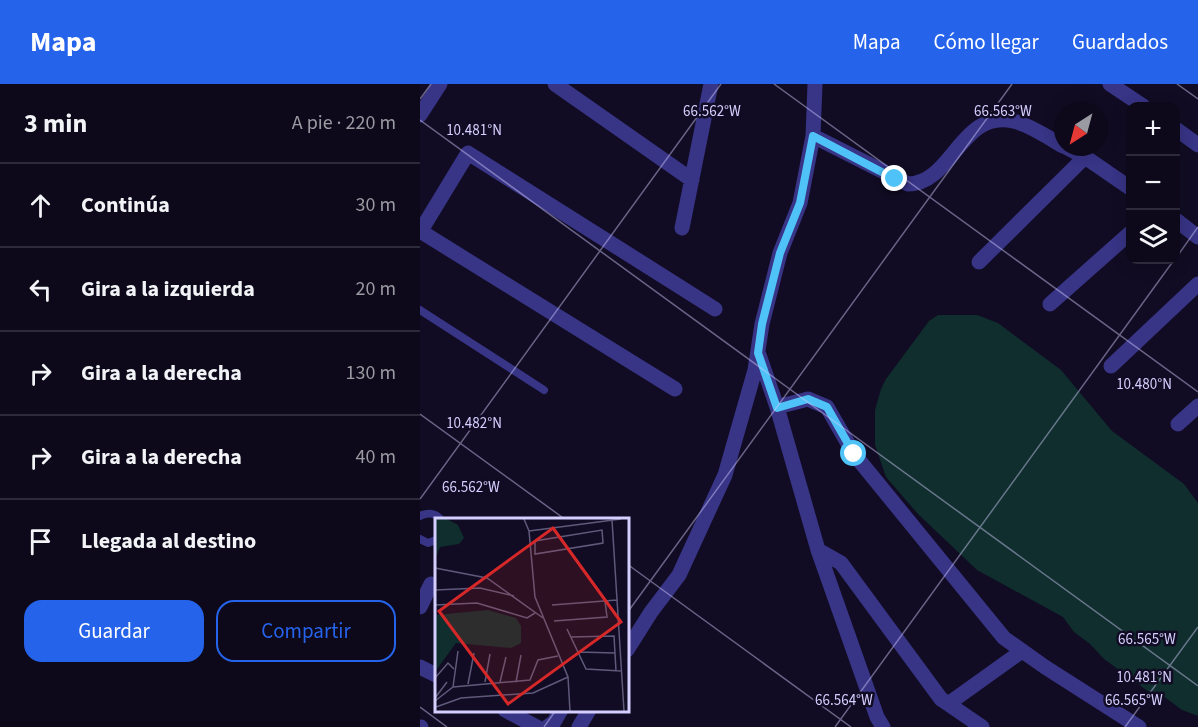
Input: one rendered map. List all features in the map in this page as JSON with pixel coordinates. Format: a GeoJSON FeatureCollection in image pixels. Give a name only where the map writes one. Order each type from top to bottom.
{"type":"FeatureCollection","features":[{"type":"Feature","properties":{"kind":"street"},"geometry":{"type":"LineString","coordinates":[[420,115],[440,84]]}},
{"type":"Feature","properties":{"kind":"street"},"geometry":{"type":"LineString","coordinates":[[555,84],[692,180]]}},
{"type":"Feature","properties":{"kind":"street"},"geometry":{"type":"LineString","coordinates":[[628,648],[651,612],[679,575],[725,475],[755,370],[762,324],[780,253],[800,203],[813,136],[815,84]]}},
{"type":"Feature","properties":{"kind":"street"},"geometry":{"type":"LineString","coordinates":[[1110,84],[1137,102]]}},
{"type":"Feature","properties":{"kind":"street"},"geometry":{"type":"LineString","coordinates":[[682,228],[708,86]]}},
{"type":"Feature","properties":{"kind":"street"},"geometry":{"type":"LineString","coordinates":[[813,136],[908,184],[915,184],[930,177],[980,125],[989,122],[1014,121],[1054,141]]}},
{"type":"Feature","properties":{"kind":"street"},"geometry":{"type":"LineString","coordinates":[[1180,132],[1198,145]]}},
{"type":"Feature","properties":{"kind":"street"},"geometry":{"type":"LineString","coordinates":[[675,388],[420,232],[468,153],[715,309]]}},
{"type":"Feature","properties":{"kind":"street"},"geometry":{"type":"LineString","coordinates":[[979,262],[1085,157],[1126,185]]}},
{"type":"Feature","properties":{"kind":"street"},"geometry":{"type":"LineString","coordinates":[[1180,223],[1198,237]]}},
{"type":"Feature","properties":{"kind":"street"},"geometry":{"type":"LineString","coordinates":[[1050,304],[1126,237]]}},
{"type":"Feature","properties":{"kind":"street"},"geometry":{"type":"LineString","coordinates":[[1111,366],[1198,284]]}},
{"type":"Feature","properties":{"kind":"street"},"geometry":{"type":"LineString","coordinates":[[758,353],[777,408],[818,550],[877,717],[883,727]]}},
{"type":"Feature","properties":{"kind":"street"},"geometry":{"type":"LineString","coordinates":[[777,408],[808,399],[827,407],[854,454],[1005,638],[1139,727]]}},
{"type":"Feature","properties":{"kind":"street"},"geometry":{"type":"LineString","coordinates":[[1178,424],[1198,406]]}},
{"type":"Feature","properties":{"kind":"street"},"geometry":{"type":"LineString","coordinates":[[818,550],[841,563],[941,699],[982,727]]}},
{"type":"Feature","properties":{"kind":"street"},"geometry":{"type":"LineString","coordinates":[[420,607],[429,585]]}},
{"type":"Feature","properties":{"kind":"street"},"geometry":{"type":"LineString","coordinates":[[948,704],[1022,651]]}},
{"type":"Feature","properties":{"kind":"street"},"geometry":{"type":"LineString","coordinates":[[420,667],[435,674]]}},
{"type":"Feature","properties":{"kind":"street"},"geometry":{"type":"LineString","coordinates":[[506,712],[537,727]]}},
{"type":"Feature","properties":{"kind":"street"},"geometry":{"type":"LineString","coordinates":[[547,727],[554,722],[560,712]]}},
{"type":"Feature","properties":{"kind":"street"},"geometry":{"type":"LineString","coordinates":[[579,727],[588,712]]}},
{"type":"Feature","properties":{"kind":"lane"},"geometry":{"type":"LineString","coordinates":[[420,310],[544,390]]}},
{"type":"Feature","properties":{"kind":"lane"},"geometry":{"type":"LineString","coordinates":[[420,515],[433,514],[438,518]]}},
{"type":"Feature","properties":{"kind":"lane"},"geometry":{"type":"LineString","coordinates":[[420,539],[428,543],[435,540]]}},
{"type":"Feature","properties":{"kind":"green space"},"geometry":{"type":"Polygon","coordinates":[[[938,315],[977,315],[998,323],[1061,370],[1112,431],[1184,484],[1198,503],[1198,716],[1182,710],[1166,698],[1149,692],[1104,659],[1074,632],[1063,617],[977,570],[918,514],[886,477],[875,445],[875,410],[881,389],[929,321],[938,315]]]}},
{"type":"Feature","properties":{"kind":"route"},"geometry":{"type":"LineString","coordinates":[[854,454],[827,407],[808,399],[777,408],[758,353],[762,324],[780,253],[800,203],[813,136],[895,179]]}}]}
